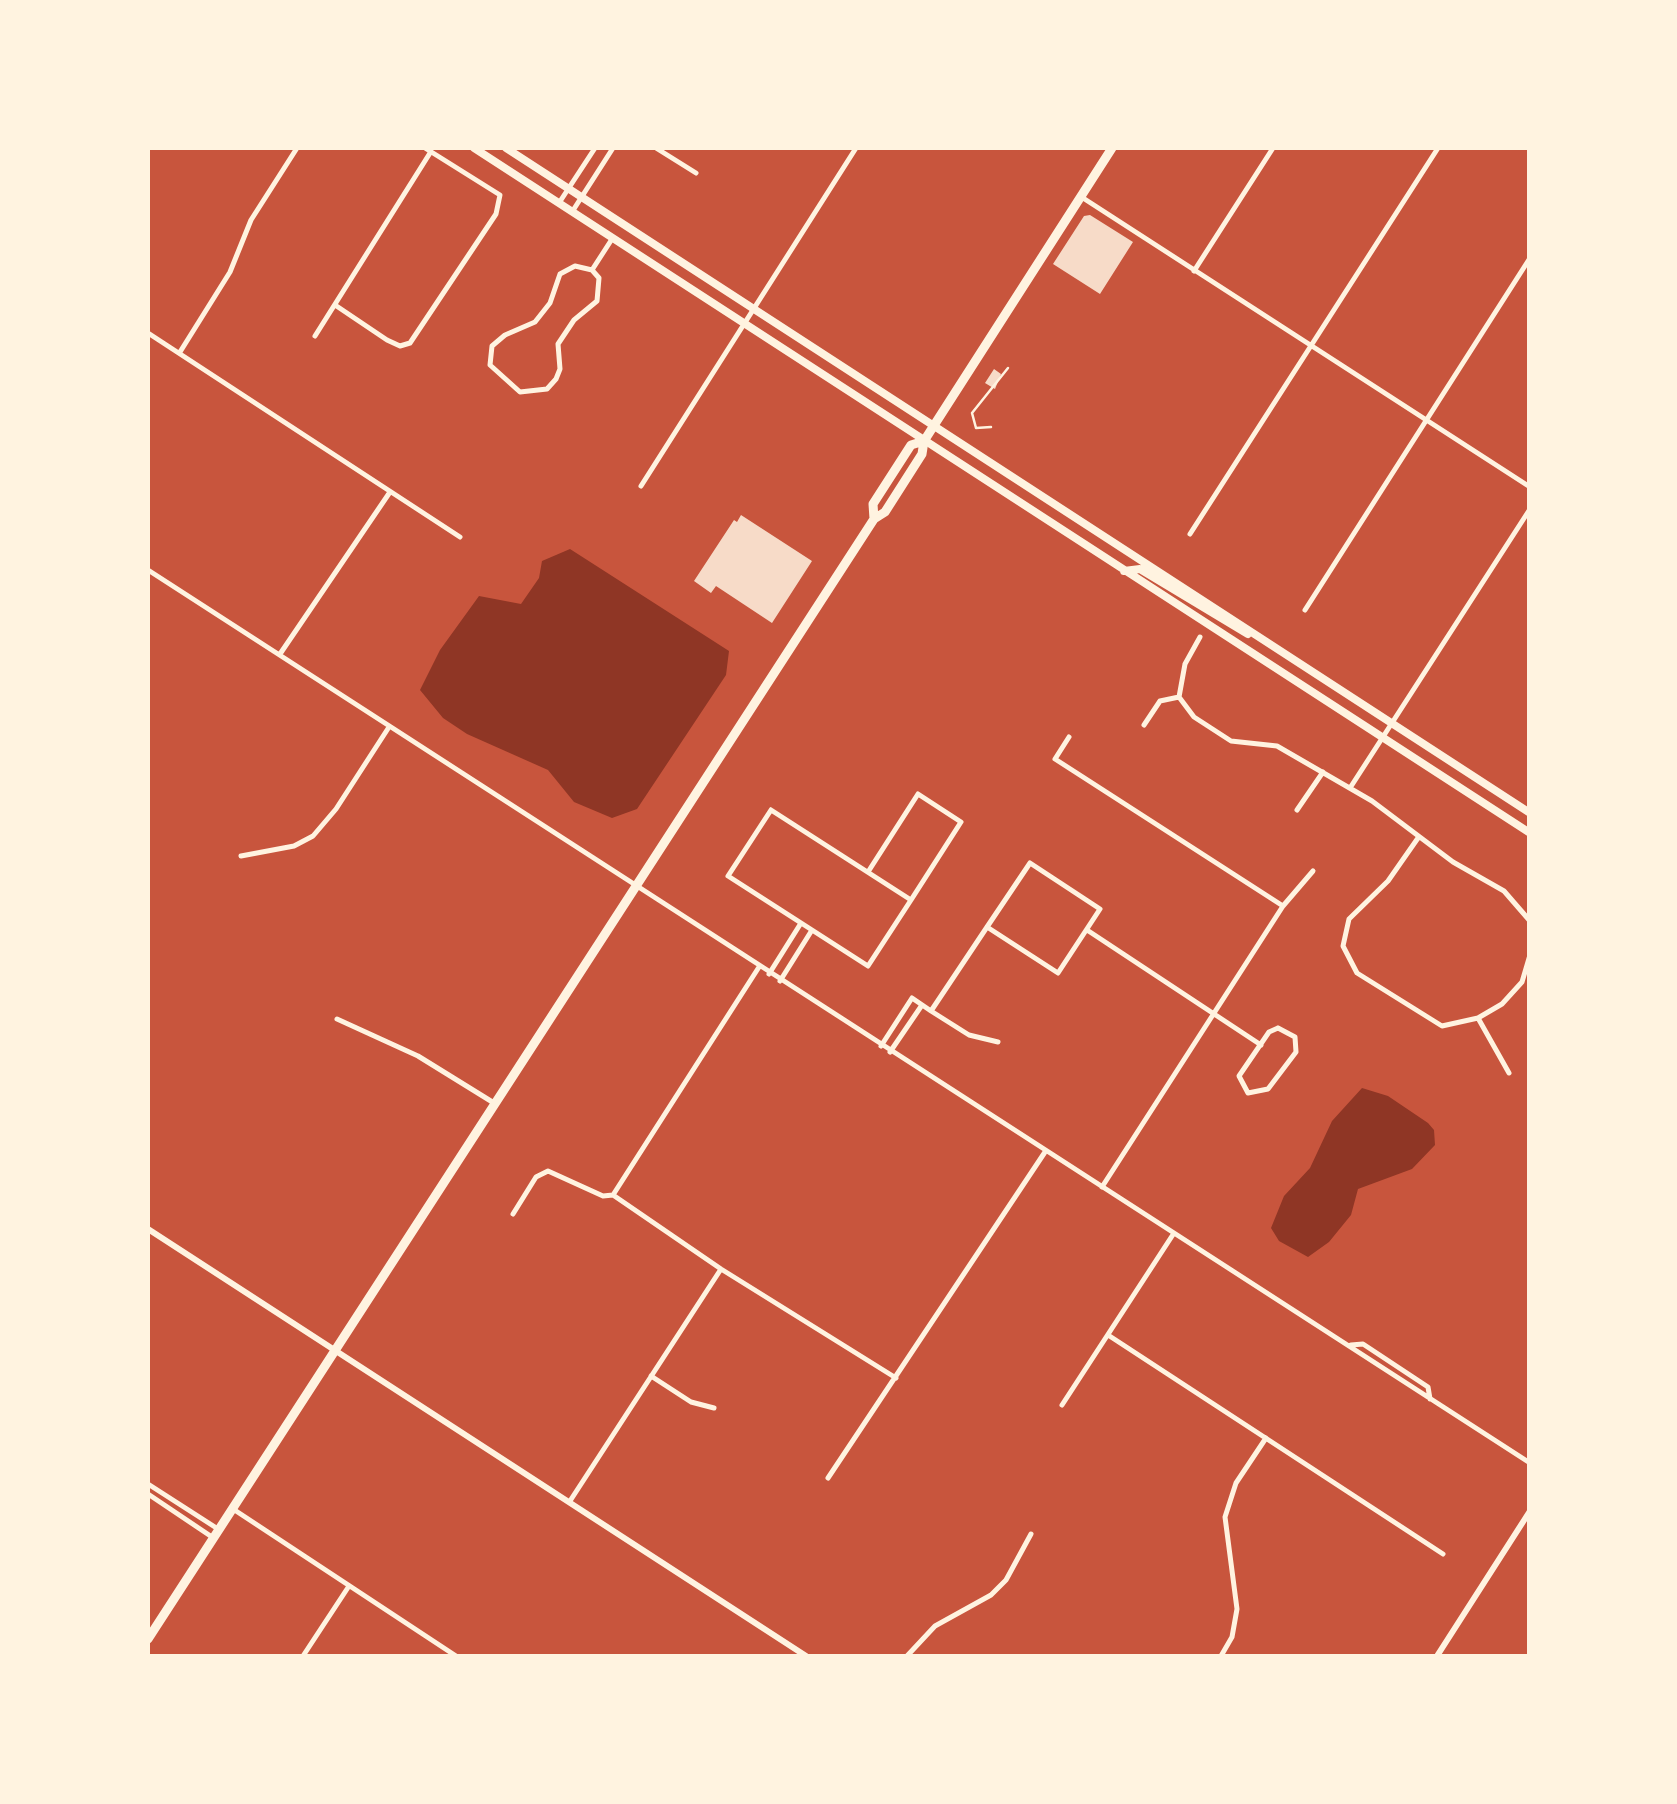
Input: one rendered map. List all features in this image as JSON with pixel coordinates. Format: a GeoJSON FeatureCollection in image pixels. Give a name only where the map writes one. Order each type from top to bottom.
{"type":"FeatureCollection","features":[{"type":"Feature","properties":{"kind":"main road"},"geometry":{"type":"LineString","coordinates":[[474,148],[1530,833]]}},
{"type":"Feature","properties":{"kind":"main road"},"geometry":{"type":"LineString","coordinates":[[506,148],[1530,813]]}},
{"type":"Feature","properties":{"kind":"main road"},"geometry":{"type":"LineString","coordinates":[[148,1638],[874,520],[873,504],[910,446],[924,441],[935,425],[1109,148]]}},
{"type":"Feature","properties":{"kind":"main road"},"geometry":{"type":"LineString","coordinates":[[1124,571],[1140,569],[1234,628],[1271,644]]}},
{"type":"Feature","properties":{"kind":"street"},"geometry":{"type":"LineString","coordinates":[[180,352],[230,272],[251,220],[297,148]]}},
{"type":"Feature","properties":{"kind":"street"},"geometry":{"type":"LineString","coordinates":[[559,203],[595,148]]}},
{"type":"Feature","properties":{"kind":"street"},"geometry":{"type":"LineString","coordinates":[[572,212],[613,148]]}},
{"type":"Feature","properties":{"kind":"street"},"geometry":{"type":"LineString","coordinates":[[656,148],[696,173]]}},
{"type":"Feature","properties":{"kind":"street"},"geometry":{"type":"LineString","coordinates":[[641,486],[856,148]]}},
{"type":"Feature","properties":{"kind":"street"},"geometry":{"type":"LineString","coordinates":[[1194,271],[1273,148]]}},
{"type":"Feature","properties":{"kind":"street"},"geometry":{"type":"LineString","coordinates":[[1190,534],[1438,148]]}},
{"type":"Feature","properties":{"kind":"street"},"geometry":{"type":"LineString","coordinates":[[315,336],[428,150],[500,195],[496,214],[410,343],[400,346],[387,340],[335,305]]}},
{"type":"Feature","properties":{"kind":"street"},"geometry":{"type":"LineString","coordinates":[[1080,196],[1530,487]]}},
{"type":"Feature","properties":{"kind":"street"},"geometry":{"type":"LineString","coordinates":[[592,270],[612,238]]}},
{"type":"Feature","properties":{"kind":"street"},"geometry":{"type":"LineString","coordinates":[[1305,610],[1530,258]]}},
{"type":"Feature","properties":{"kind":"street"},"geometry":{"type":"LineString","coordinates":[[575,266],[592,270],[599,278],[597,301],[574,320],[558,344],[560,369],[556,379],[547,389],[535,391],[520,392],[506,383],[490,365],[492,346],[504,335],[535,322],[550,303],[560,274],[575,266]]}},
{"type":"Feature","properties":{"kind":"street"},"geometry":{"type":"LineString","coordinates":[[148,333],[460,537]]}},
{"type":"Feature","properties":{"kind":"street"},"geometry":{"type":"LineString","coordinates":[[280,654],[390,492]]}},
{"type":"Feature","properties":{"kind":"street"},"geometry":{"type":"LineString","coordinates":[[1350,788],[1530,509]]}},
{"type":"Feature","properties":{"kind":"street"},"geometry":{"type":"LineString","coordinates":[[148,570],[1530,1462]]}},
{"type":"Feature","properties":{"kind":"street"},"geometry":{"type":"LineString","coordinates":[[1200,637],[1185,664],[1179,697],[1194,716],[1231,741],[1277,746],[1324,771],[1418,838],[1504,890],[1530,921]]}},
{"type":"Feature","properties":{"kind":"street"},"geometry":{"type":"LineString","coordinates":[[1144,725],[1160,701],[1179,697]]}},
{"type":"Feature","properties":{"kind":"street"},"geometry":{"type":"LineString","coordinates":[[241,856],[294,846],[312,836],[336,809],[389,727]]}},
{"type":"Feature","properties":{"kind":"street"},"geometry":{"type":"LineString","coordinates":[[1068,737],[1055,759],[1283,906]]}},
{"type":"Feature","properties":{"kind":"street"},"geometry":{"type":"LineString","coordinates":[[1297,810],[1324,771]]}},
{"type":"Feature","properties":{"kind":"street"},"geometry":{"type":"LineString","coordinates":[[868,872],[918,794],[961,822],[911,900],[868,966],[728,876],[770,810],[911,900]]}},
{"type":"Feature","properties":{"kind":"street"},"geometry":{"type":"LineString","coordinates":[[1418,838],[1388,881],[1349,919],[1343,946],[1358,973],[1442,1026],[1478,1018],[1502,1004],[1522,982],[1530,956]]}},
{"type":"Feature","properties":{"kind":"street"},"geometry":{"type":"LineString","coordinates":[[932,1011],[1030,863],[1100,908],[1058,974],[987,928]]}},
{"type":"Feature","properties":{"kind":"street"},"geometry":{"type":"LineString","coordinates":[[1102,1187],[1283,906],[1313,871]]}},
{"type":"Feature","properties":{"kind":"street"},"geometry":{"type":"LineString","coordinates":[[769,974],[801,923]]}},
{"type":"Feature","properties":{"kind":"street"},"geometry":{"type":"LineString","coordinates":[[780,981],[812,930]]}},
{"type":"Feature","properties":{"kind":"street"},"geometry":{"type":"LineString","coordinates":[[1087,930],[1261,1045]]}},
{"type":"Feature","properties":{"kind":"street"},"geometry":{"type":"LineString","coordinates":[[612,1195],[759,967]]}},
{"type":"Feature","properties":{"kind":"street"},"geometry":{"type":"LineString","coordinates":[[1522,982],[1530,987]]}},
{"type":"Feature","properties":{"kind":"street"},"geometry":{"type":"LineString","coordinates":[[881,1046],[912,998],[969,1035],[998,1042]]}},
{"type":"Feature","properties":{"kind":"street"},"geometry":{"type":"LineString","coordinates":[[890,1052],[922,1004]]}},
{"type":"Feature","properties":{"kind":"street"},"geometry":{"type":"LineString","coordinates":[[1478,1018],[1509,1073]]}},
{"type":"Feature","properties":{"kind":"street"},"geometry":{"type":"LineString","coordinates":[[337,1019],[418,1056],[494,1103]]}},
{"type":"Feature","properties":{"kind":"street"},"geometry":{"type":"LineString","coordinates":[[1278,1028],[1291,1032],[1299,1044],[1268,1089],[1255,1095],[1242,1087],[1239,1076],[1261,1045],[1268,1032],[1278,1028]]}},
{"type":"Feature","properties":{"kind":"street"},"geometry":{"type":"LineString","coordinates":[[828,1478],[1045,1152]]}},
{"type":"Feature","properties":{"kind":"street"},"geometry":{"type":"LineString","coordinates":[[513,1214],[536,1177],[548,1171],[603,1196],[612,1195],[721,1269],[896,1378]]}},
{"type":"Feature","properties":{"kind":"street"},"geometry":{"type":"LineString","coordinates":[[148,1230],[794,1653],[806,1656]]}},
{"type":"Feature","properties":{"kind":"street"},"geometry":{"type":"LineString","coordinates":[[1062,1406],[1174,1233]]}},
{"type":"Feature","properties":{"kind":"street"},"geometry":{"type":"LineString","coordinates":[[568,1504],[721,1269]]}},
{"type":"Feature","properties":{"kind":"street"},"geometry":{"type":"LineString","coordinates":[[1108,1334],[1443,1554]]}},
{"type":"Feature","properties":{"kind":"street"},"geometry":{"type":"LineString","coordinates":[[651,1376],[691,1402],[714,1408]]}},
{"type":"Feature","properties":{"kind":"street"},"geometry":{"type":"LineString","coordinates":[[1221,1656],[1232,1637],[1238,1609],[1225,1517],[1236,1483],[1266,1438]]}},
{"type":"Feature","properties":{"kind":"street"},"geometry":{"type":"LineString","coordinates":[[150,1486],[215,1533],[148,1494],[150,1486]]}},
{"type":"Feature","properties":{"kind":"street"},"geometry":{"type":"LineString","coordinates":[[232,1508],[456,1656]]}},
{"type":"Feature","properties":{"kind":"street"},"geometry":{"type":"LineString","coordinates":[[1437,1656],[1530,1512]]}},
{"type":"Feature","properties":{"kind":"street"},"geometry":{"type":"LineString","coordinates":[[907,1656],[935,1626],[986,1600],[1006,1580],[1031,1534]]}},
{"type":"Feature","properties":{"kind":"street"},"geometry":{"type":"LineString","coordinates":[[303,1656],[349,1586]]}},
{"type":"Feature","properties":{"kind":"lane"},"geometry":{"type":"LineString","coordinates":[[990,427],[976,428],[972,413],[1008,368]]}},
{"type":"Feature","properties":{"kind":"shaded area"},"geometry":{"type":"Polygon","coordinates":[[[570,549],[729,651],[726,675],[637,809],[612,818],[574,802],[548,770],[467,734],[443,718],[420,690],[440,650],[479,596],[521,604],[539,578],[542,561],[570,549]]]}},
{"type":"Feature","properties":{"kind":"shaded area"},"geometry":{"type":"Polygon","coordinates":[[[1362,1088],[1388,1096],[1428,1123],[1434,1130],[1435,1145],[1412,1169],[1358,1189],[1351,1215],[1329,1242],[1308,1257],[1279,1241],[1271,1228],[1284,1196],[1310,1168],[1332,1121],[1362,1088]]]}},
{"type":"Feature","properties":{"kind":"building"},"geometry":{"type":"Polygon","coordinates":[[[1090,215],[1133,242],[1100,294],[1053,264],[1084,216],[1090,215]]]}},
{"type":"Feature","properties":{"kind":"building"},"geometry":{"type":"Polygon","coordinates":[[[994,369],[1001,374],[995,389],[985,383],[994,369]]]}},
{"type":"Feature","properties":{"kind":"building"},"geometry":{"type":"Polygon","coordinates":[[[741,515],[812,561],[772,623],[716,586],[711,593],[694,581],[741,515]]]}}]}
